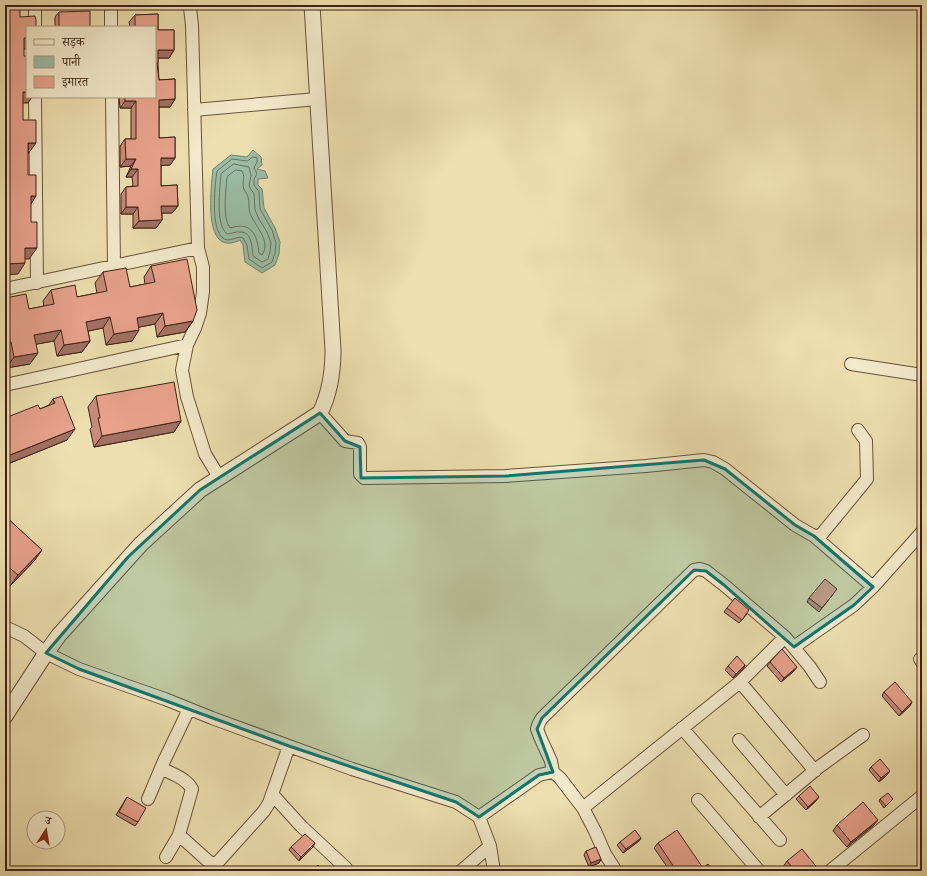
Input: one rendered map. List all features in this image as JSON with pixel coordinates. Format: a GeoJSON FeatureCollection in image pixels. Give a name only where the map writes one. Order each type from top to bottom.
{"type":"FeatureCollection","features":[{"type":"Feature","properties":{"kind":"street"},"geometry":{"type":"LineString","coordinates":[[35,5],[35,26]]}},
{"type":"Feature","properties":{"kind":"street"},"geometry":{"type":"LineString","coordinates":[[110,5],[111,26]]}},
{"type":"Feature","properties":{"kind":"street"},"geometry":{"type":"LineString","coordinates":[[187,5],[190,8],[192,25],[198,248],[203,267],[203,292],[200,313],[187,345],[182,370],[187,397],[205,454],[219,477]]}},
{"type":"Feature","properties":{"kind":"street"},"geometry":{"type":"LineString","coordinates":[[5,716],[46,653],[59,636],[137,549],[200,490],[320,413],[326,402],[331,381],[333,350],[312,5]]}},
{"type":"Feature","properties":{"kind":"street"},"geometry":{"type":"LineString","coordinates":[[35,98],[37,283]]}},
{"type":"Feature","properties":{"kind":"street"},"geometry":{"type":"LineString","coordinates":[[112,98],[114,267]]}},
{"type":"Feature","properties":{"kind":"street"},"geometry":{"type":"LineString","coordinates":[[194,110],[317,99]]}},
{"type":"Feature","properties":{"kind":"street"},"geometry":{"type":"LineString","coordinates":[[5,289],[198,248]]}},
{"type":"Feature","properties":{"kind":"street"},"geometry":{"type":"LineString","coordinates":[[5,385],[187,345]]}},
{"type":"Feature","properties":{"kind":"street"},"geometry":{"type":"LineString","coordinates":[[851,364],[922,375]]}},
{"type":"Feature","properties":{"kind":"street"},"geometry":{"type":"LineString","coordinates":[[320,413],[344,441],[358,443],[360,447],[360,474],[364,478],[506,476],[646,466],[704,460],[713,462],[725,469],[795,525],[814,536],[873,587]]}},
{"type":"Feature","properties":{"kind":"street"},"geometry":{"type":"LineString","coordinates":[[814,536],[821,535],[867,479],[866,441],[858,430]]}},
{"type":"Feature","properties":{"kind":"street"},"geometry":{"type":"LineString","coordinates":[[794,647],[854,605],[873,587],[922,532]]}},
{"type":"Feature","properties":{"kind":"street"},"geometry":{"type":"LineString","coordinates":[[616,871],[605,854],[583,808],[560,778],[553,772],[551,761],[540,737],[538,729],[539,723],[542,718],[694,570],[700,569],[706,571],[785,637],[810,667],[820,682]]}},
{"type":"Feature","properties":{"kind":"street"},"geometry":{"type":"LineString","coordinates":[[5,627],[24,636],[46,653],[80,669],[352,769],[456,802],[479,817],[490,846],[494,871]]}},
{"type":"Feature","properties":{"kind":"street"},"geometry":{"type":"LineString","coordinates":[[583,808],[740,682],[785,637]]}},
{"type":"Feature","properties":{"kind":"street"},"geometry":{"type":"LineString","coordinates":[[740,682],[815,771]]}},
{"type":"Feature","properties":{"kind":"street"},"geometry":{"type":"LineString","coordinates":[[148,799],[189,709]]}},
{"type":"Feature","properties":{"kind":"street"},"geometry":{"type":"LineString","coordinates":[[682,728],[780,840]]}},
{"type":"Feature","properties":{"kind":"street"},"geometry":{"type":"LineString","coordinates":[[760,817],[815,771],[863,735]]}},
{"type":"Feature","properties":{"kind":"street"},"geometry":{"type":"LineString","coordinates":[[739,740],[786,795]]}},
{"type":"Feature","properties":{"kind":"street"},"geometry":{"type":"LineString","coordinates":[[179,835],[208,862],[214,864],[218,862],[264,811],[272,794],[289,746]]}},
{"type":"Feature","properties":{"kind":"street"},"geometry":{"type":"LineString","coordinates":[[161,768],[184,780],[189,784],[192,790],[179,835],[166,857]]}},
{"type":"Feature","properties":{"kind":"street"},"geometry":{"type":"LineString","coordinates":[[479,817],[539,775],[553,772]]}},
{"type":"Feature","properties":{"kind":"street"},"geometry":{"type":"LineString","coordinates":[[272,794],[301,826],[346,868]]}},
{"type":"Feature","properties":{"kind":"street"},"geometry":{"type":"LineString","coordinates":[[830,871],[922,796]]}},
{"type":"Feature","properties":{"kind":"street"},"geometry":{"type":"LineString","coordinates":[[698,800],[759,871]]}},
{"type":"Feature","properties":{"kind":"street"},"geometry":{"type":"LineString","coordinates":[[461,871],[490,846]]}},
{"type":"Feature","properties":{"kind":"highlighted area"},"geometry":{"type":"Polygon","coordinates":[[[320,413],[345,441],[360,447],[361,478],[506,476],[704,460],[725,469],[795,525],[814,536],[873,587],[854,605],[794,647],[706,571],[694,570],[542,718],[537,729],[553,772],[539,775],[479,817],[456,802],[289,746],[79,669],[46,653],[128,557],[200,490],[320,413]]]}},
{"type":"Feature","properties":{"kind":"water"},"geometry":{"type":"Polygon","coordinates":[[[253,150],[261,157],[262,165],[257,169],[265,171],[268,178],[258,179],[258,185],[262,189],[264,208],[275,228],[280,242],[279,254],[275,265],[262,273],[245,262],[243,245],[240,240],[228,243],[219,240],[214,231],[212,219],[211,191],[213,169],[231,155],[247,157],[253,150]]]}},
{"type":"Feature","properties":{"kind":"building"},"geometry":{"type":"Polygon","coordinates":[[[5,5],[20,5],[20,17],[35,16],[36,20],[36,26],[26,26],[26,38],[24,38],[24,56],[26,56],[26,92],[23,92],[23,120],[36,120],[36,143],[28,143],[28,175],[36,175],[36,196],[31,196],[31,222],[37,222],[37,248],[25,248],[25,263],[5,264],[5,5]]]}},
{"type":"Feature","properties":{"kind":"building"},"geometry":{"type":"Polygon","coordinates":[[[90,11],[90,26],[59,26],[59,12],[90,11]]]}},
{"type":"Feature","properties":{"kind":"building"},"geometry":{"type":"Polygon","coordinates":[[[158,14],[158,30],[174,30],[174,50],[158,50],[157,63],[159,80],[175,79],[175,99],[159,100],[159,138],[175,137],[175,158],[161,158],[161,186],[177,185],[178,206],[161,206],[162,220],[139,221],[138,207],[126,207],[126,187],[138,186],[138,169],[131,169],[136,159],[126,159],[125,139],[136,139],[136,101],[125,101],[125,98],[156,98],[156,26],[135,26],[135,15],[158,14]]]}},
{"type":"Feature","properties":{"kind":"building"},"geometry":{"type":"Polygon","coordinates":[[[187,259],[197,310],[193,321],[165,326],[163,313],[137,318],[139,330],[114,334],[110,317],[86,322],[90,341],[64,345],[61,330],[34,335],[38,353],[14,357],[11,342],[5,343],[5,298],[26,294],[29,309],[54,304],[51,290],[75,285],[77,297],[107,291],[103,272],[126,268],[130,287],[155,282],[151,266],[187,259]]]}},
{"type":"Feature","properties":{"kind":"building"},"geometry":{"type":"Polygon","coordinates":[[[174,382],[181,421],[102,436],[98,418],[100,418],[96,396],[174,382]]]}},
{"type":"Feature","properties":{"kind":"building"},"geometry":{"type":"Polygon","coordinates":[[[62,396],[75,429],[5,457],[5,418],[38,405],[40,409],[55,403],[53,399],[62,396]]]}},
{"type":"Feature","properties":{"kind":"building"},"geometry":{"type":"Polygon","coordinates":[[[5,516],[42,550],[18,575],[5,564],[5,516]]]}},
{"type":"Feature","properties":{"kind":"building"},"geometry":{"type":"Polygon","coordinates":[[[825,579],[837,589],[822,608],[809,598],[825,579]]]}},
{"type":"Feature","properties":{"kind":"building"},"geometry":{"type":"Polygon","coordinates":[[[735,598],[749,610],[742,620],[727,608],[735,598]]]}},
{"type":"Feature","properties":{"kind":"building"},"geometry":{"type":"Polygon","coordinates":[[[782,649],[797,667],[784,678],[770,662],[782,649]]]}},
{"type":"Feature","properties":{"kind":"building"},"geometry":{"type":"Polygon","coordinates":[[[737,656],[745,665],[736,674],[728,666],[737,656]]]}},
{"type":"Feature","properties":{"kind":"building"},"geometry":{"type":"Polygon","coordinates":[[[895,682],[912,702],[902,712],[884,692],[895,682]]]}},
{"type":"Feature","properties":{"kind":"building"},"geometry":{"type":"Polygon","coordinates":[[[880,759],[890,771],[881,778],[871,767],[880,759]]]}},
{"type":"Feature","properties":{"kind":"building"},"geometry":{"type":"Polygon","coordinates":[[[810,786],[819,797],[808,807],[799,796],[810,786]]]}},
{"type":"Feature","properties":{"kind":"building"},"geometry":{"type":"Polygon","coordinates":[[[888,793],[893,799],[886,806],[880,799],[888,793]]]}},
{"type":"Feature","properties":{"kind":"building"},"geometry":{"type":"Polygon","coordinates":[[[127,797],[146,808],[138,822],[119,812],[127,797]]]}},
{"type":"Feature","properties":{"kind":"building"},"geometry":{"type":"Polygon","coordinates":[[[863,802],[878,820],[851,842],[837,825],[863,802]]]}},
{"type":"Feature","properties":{"kind":"building"},"geometry":{"type":"Polygon","coordinates":[[[635,830],[641,838],[626,849],[620,842],[635,830]]]}},
{"type":"Feature","properties":{"kind":"building"},"geometry":{"type":"Polygon","coordinates":[[[677,830],[703,868],[708,864],[713,871],[676,870],[658,843],[677,830]]]}},
{"type":"Feature","properties":{"kind":"building"},"geometry":{"type":"Polygon","coordinates":[[[305,834],[315,843],[301,857],[291,847],[305,834]]]}},
{"type":"Feature","properties":{"kind":"building"},"geometry":{"type":"Polygon","coordinates":[[[596,847],[601,859],[591,863],[586,851],[596,847]]]}},
{"type":"Feature","properties":{"kind":"building"},"geometry":{"type":"Polygon","coordinates":[[[802,849],[819,871],[795,871],[787,861],[802,849]]]}},
{"type":"Feature","properties":{"kind":"building"},"geometry":{"type":"Polygon","coordinates":[[[318,865],[324,871],[311,871],[318,865]]]}},
{"type":"Feature","properties":{"kind":"building"},"geometry":{"type":"Polygon","coordinates":[[[215,868],[219,871],[212,871],[215,868]]]}}]}
